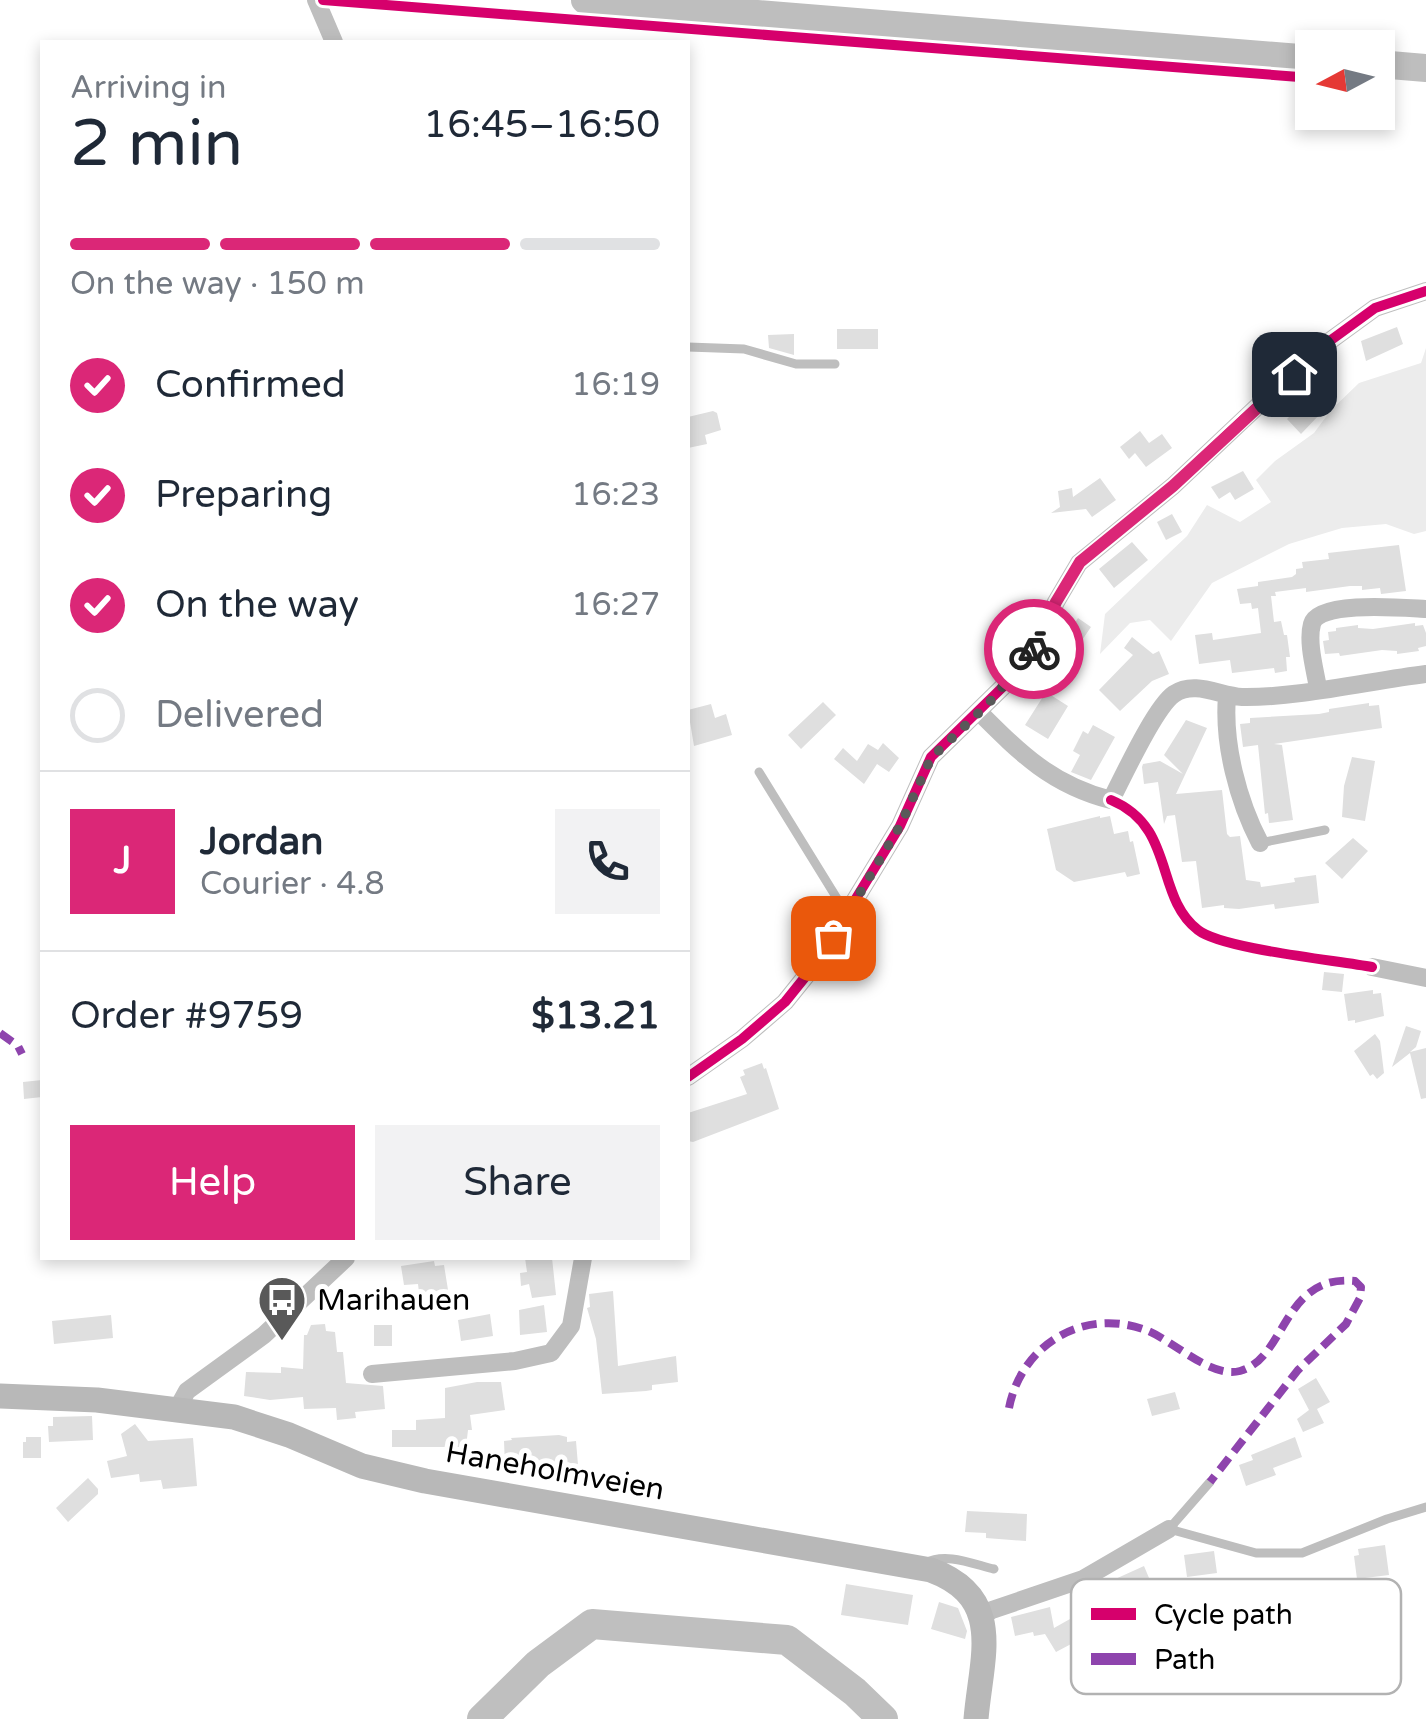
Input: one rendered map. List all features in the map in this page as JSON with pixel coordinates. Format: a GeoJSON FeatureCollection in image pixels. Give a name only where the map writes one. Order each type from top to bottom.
{"type":"FeatureCollection","features":[{"type":"Feature","properties":{"kind":"main road"},"geometry":{"type":"LineString","coordinates":[[585,0],[1295,58]]}},
{"type":"Feature","properties":{"kind":"main road"},"geometry":{"type":"LineString","coordinates":[[1395,65],[1426,68]]}},
{"type":"Feature","properties":{"kind":"main road","name":"Haneholmveien"},"geometry":{"type":"LineString","coordinates":[[0,1396],[176,1408],[256,1424],[362,1466],[425,1481],[920,1568],[964,1587],[982,1616]]}},
{"type":"Feature","properties":{"kind":"main road"},"geometry":{"type":"LineString","coordinates":[[976,1719],[984,1637],[982,1616]]}},
{"type":"Feature","properties":{"kind":"street"},"geometry":{"type":"LineString","coordinates":[[316,0],[333,40]]}},
{"type":"Feature","properties":{"kind":"street"},"geometry":{"type":"LineString","coordinates":[[690,1075],[742,1039],[785,1002],[818,961],[900,826],[931,758],[1013,678],[1035,648],[1080,562],[1173,486],[1316,352],[1374,308],[1426,291]]}},
{"type":"Feature","properties":{"kind":"street"},"geometry":{"type":"LineString","coordinates":[[1318,688],[1311,626],[1318,616],[1344,608],[1426,609]]}},
{"type":"Feature","properties":{"kind":"street"},"geometry":{"type":"LineString","coordinates":[[979,712],[1057,781],[1110,800],[1173,695],[1195,688],[1228,696],[1256,696],[1426,674]]}},
{"type":"Feature","properties":{"kind":"street"},"geometry":{"type":"LineString","coordinates":[[1228,696],[1226,713],[1234,770],[1260,843]]}},
{"type":"Feature","properties":{"kind":"street"},"geometry":{"type":"LineString","coordinates":[[1372,967],[1426,978]]}},
{"type":"Feature","properties":{"kind":"street"},"geometry":{"type":"LineString","coordinates":[[176,1408],[186,1391],[264,1336],[339,1260]]}},
{"type":"Feature","properties":{"kind":"street"},"geometry":{"type":"LineString","coordinates":[[372,1374],[515,1361],[551,1353],[570,1326],[583,1260]]}},
{"type":"Feature","properties":{"kind":"street"},"geometry":{"type":"LineString","coordinates":[[1084,1579],[1168,1529]]}},
{"type":"Feature","properties":{"kind":"street"},"geometry":{"type":"LineString","coordinates":[[982,1616],[1071,1583]]}},
{"type":"Feature","properties":{"kind":"lane"},"geometry":{"type":"LineString","coordinates":[[690,348],[744,350],[796,364],[835,364]]}},
{"type":"Feature","properties":{"kind":"lane"},"geometry":{"type":"LineString","coordinates":[[759,772],[848,916]]}},
{"type":"Feature","properties":{"kind":"lane"},"geometry":{"type":"LineString","coordinates":[[1260,843],[1325,830]]}},
{"type":"Feature","properties":{"kind":"lane"},"geometry":{"type":"LineString","coordinates":[[1210,1482],[1168,1529],[1256,1552],[1302,1553],[1426,1507]]}},
{"type":"Feature","properties":{"kind":"lane"},"geometry":{"type":"LineString","coordinates":[[920,1568],[935,1558],[994,1569]]}},
{"type":"Feature","properties":{"kind":"shaded area"},"geometry":{"type":"Polygon","coordinates":[[[1426,348],[1426,531],[1414,534],[1386,524],[1342,528],[1289,544],[1212,583],[1171,641],[1150,620],[1130,623],[1100,654],[1105,614],[1187,536],[1207,505],[1240,522],[1271,502],[1256,480],[1275,461],[1314,433],[1359,383],[1421,363],[1426,348]]]}},
{"type":"Feature","properties":{"kind":"building"},"geometry":{"type":"Polygon","coordinates":[[[1397,327],[1403,344],[1366,361],[1361,341],[1397,327]]]}},
{"type":"Feature","properties":{"kind":"building"},"geometry":{"type":"Polygon","coordinates":[[[837,329],[878,329],[878,349],[837,349],[837,329]]]}},
{"type":"Feature","properties":{"kind":"building"},"geometry":{"type":"Polygon","coordinates":[[[794,334],[794,355],[769,348],[768,335],[794,334]]]}},
{"type":"Feature","properties":{"kind":"building"},"geometry":{"type":"Polygon","coordinates":[[[1322,375],[1336,390],[1316,409],[1321,413],[1301,434],[1287,419],[1300,406],[1295,402],[1322,375]]]}},
{"type":"Feature","properties":{"kind":"building"},"geometry":{"type":"Polygon","coordinates":[[[713,411],[721,430],[705,435],[707,444],[690,448],[690,417],[713,411]]]}},
{"type":"Feature","properties":{"kind":"building"},"geometry":{"type":"Polygon","coordinates":[[[1140,431],[1149,443],[1162,434],[1172,448],[1146,467],[1135,453],[1129,459],[1120,447],[1140,431]]]}},
{"type":"Feature","properties":{"kind":"building"},"geometry":{"type":"Polygon","coordinates":[[[1243,471],[1254,489],[1235,500],[1230,492],[1219,499],[1211,487],[1243,471]]]}},
{"type":"Feature","properties":{"kind":"building"},"geometry":{"type":"Polygon","coordinates":[[[1100,478],[1116,500],[1092,517],[1086,509],[1051,513],[1060,507],[1058,491],[1072,488],[1073,497],[1100,478]]]}},
{"type":"Feature","properties":{"kind":"building"},"geometry":{"type":"Polygon","coordinates":[[[1172,514],[1182,532],[1166,540],[1157,522],[1172,514]]]}},
{"type":"Feature","properties":{"kind":"building"},"geometry":{"type":"Polygon","coordinates":[[[1132,542],[1148,560],[1114,588],[1099,569],[1132,542]]]}},
{"type":"Feature","properties":{"kind":"building"},"geometry":{"type":"Polygon","coordinates":[[[1399,545],[1406,591],[1381,594],[1380,588],[1362,590],[1362,586],[1350,586],[1306,592],[1306,588],[1275,592],[1276,596],[1271,596],[1274,622],[1281,621],[1287,635],[1287,671],[1275,673],[1274,668],[1232,673],[1230,660],[1199,664],[1195,635],[1212,633],[1213,640],[1261,633],[1258,608],[1252,609],[1251,603],[1240,604],[1237,589],[1292,577],[1296,569],[1303,568],[1302,562],[1329,559],[1328,553],[1399,545]]]}},
{"type":"Feature","properties":{"kind":"building"},"geometry":{"type":"Polygon","coordinates":[[[1078,618],[1091,627],[1076,649],[1081,653],[1054,687],[1040,677],[1078,618]]]}},
{"type":"Feature","properties":{"kind":"building"},"geometry":{"type":"Polygon","coordinates":[[[1358,625],[1373,629],[1423,625],[1426,633],[1426,646],[1418,648],[1419,651],[1325,654],[1323,641],[1329,640],[1328,632],[1336,628],[1358,625]]]}},
{"type":"Feature","properties":{"kind":"building"},"geometry":{"type":"Polygon","coordinates":[[[1132,637],[1153,654],[1159,651],[1169,674],[1152,681],[1120,711],[1099,690],[1133,655],[1124,648],[1132,637]]]}},
{"type":"Feature","properties":{"kind":"building"},"geometry":{"type":"Polygon","coordinates":[[[1046,692],[1068,706],[1048,739],[1025,725],[1046,692]]]}},
{"type":"Feature","properties":{"kind":"building"},"geometry":{"type":"Polygon","coordinates":[[[823,702],[836,715],[801,749],[788,735],[823,702]]]}},
{"type":"Feature","properties":{"kind":"building"},"geometry":{"type":"Polygon","coordinates":[[[1369,703],[1379,705],[1382,728],[1274,744],[1282,745],[1293,820],[1269,823],[1258,745],[1243,747],[1240,724],[1250,723],[1250,718],[1319,714],[1369,703]]]}},
{"type":"Feature","properties":{"kind":"building"},"geometry":{"type":"Polygon","coordinates":[[[711,704],[715,718],[726,714],[732,735],[694,746],[690,709],[711,704]]]}},
{"type":"Feature","properties":{"kind":"building"},"geometry":{"type":"Polygon","coordinates":[[[1186,720],[1207,728],[1176,794],[1222,790],[1227,834],[1240,836],[1246,880],[1260,882],[1261,887],[1316,875],[1319,903],[1275,909],[1274,904],[1239,909],[1224,905],[1202,908],[1196,861],[1182,862],[1175,815],[1167,816],[1164,824],[1158,782],[1144,784],[1142,767],[1160,761],[1183,774],[1164,755],[1186,720]]]}},
{"type":"Feature","properties":{"kind":"building"},"geometry":{"type":"Polygon","coordinates":[[[1093,725],[1115,737],[1091,780],[1071,772],[1080,755],[1073,751],[1083,731],[1088,734],[1093,725]]]}},
{"type":"Feature","properties":{"kind":"building"},"geometry":{"type":"Polygon","coordinates":[[[883,743],[899,758],[889,772],[877,764],[864,784],[834,759],[843,748],[857,761],[868,744],[878,750],[883,743]]]}},
{"type":"Feature","properties":{"kind":"building"},"geometry":{"type":"Polygon","coordinates":[[[1352,757],[1375,761],[1365,821],[1342,817],[1344,786],[1352,757]]]}},
{"type":"Feature","properties":{"kind":"building"},"geometry":{"type":"Polygon","coordinates":[[[1110,816],[1114,834],[1128,831],[1140,874],[1127,877],[1125,872],[1074,882],[1056,870],[1047,829],[1110,816]]]}},
{"type":"Feature","properties":{"kind":"building"},"geometry":{"type":"Polygon","coordinates":[[[1353,838],[1368,851],[1342,879],[1325,863],[1353,838]]]}},
{"type":"Feature","properties":{"kind":"building"},"geometry":{"type":"Polygon","coordinates":[[[1324,972],[1344,974],[1342,992],[1322,990],[1324,972]]]}},
{"type":"Feature","properties":{"kind":"building"},"geometry":{"type":"Polygon","coordinates":[[[1373,990],[1373,994],[1381,993],[1384,1016],[1348,1021],[1344,994],[1373,990]]]}},
{"type":"Feature","properties":{"kind":"building"},"geometry":{"type":"Polygon","coordinates":[[[1406,1026],[1421,1031],[1410,1052],[1426,1048],[1426,1098],[1421,1099],[1410,1053],[1392,1067],[1406,1026]]]}},
{"type":"Feature","properties":{"kind":"building"},"geometry":{"type":"Polygon","coordinates":[[[1375,1034],[1380,1041],[1384,1073],[1377,1079],[1373,1074],[1370,1076],[1354,1051],[1375,1034]]]}},
{"type":"Feature","properties":{"kind":"building"},"geometry":{"type":"Polygon","coordinates":[[[762,1063],[779,1109],[690,1141],[690,1112],[747,1094],[740,1077],[745,1075],[743,1070],[762,1063]]]}},
{"type":"Feature","properties":{"kind":"building"},"geometry":{"type":"Polygon","coordinates":[[[40,1080],[40,1097],[24,1099],[23,1082],[40,1080]]]}},
{"type":"Feature","properties":{"kind":"building"},"geometry":{"type":"Polygon","coordinates":[[[525,1260],[552,1260],[556,1295],[532,1298],[529,1284],[521,1286],[520,1273],[527,1272],[525,1260]]]}},
{"type":"Feature","properties":{"kind":"building"},"geometry":{"type":"Polygon","coordinates":[[[434,1261],[435,1266],[444,1265],[449,1296],[420,1301],[418,1284],[404,1285],[401,1266],[434,1261]]]}},
{"type":"Feature","properties":{"kind":"building"},"geometry":{"type":"Polygon","coordinates":[[[613,1291],[618,1366],[676,1356],[678,1382],[652,1385],[652,1390],[646,1391],[602,1394],[596,1339],[587,1308],[589,1294],[613,1291]]]}},
{"type":"Feature","properties":{"kind":"building"},"geometry":{"type":"Polygon","coordinates":[[[544,1305],[547,1332],[520,1335],[519,1310],[544,1305]]]}},
{"type":"Feature","properties":{"kind":"building"},"geometry":{"type":"Polygon","coordinates":[[[490,1314],[493,1336],[461,1341],[458,1320],[490,1314]]]}},
{"type":"Feature","properties":{"kind":"building"},"geometry":{"type":"Polygon","coordinates":[[[111,1315],[113,1338],[54,1344],[52,1321],[111,1315]]]}},
{"type":"Feature","properties":{"kind":"building"},"geometry":{"type":"Polygon","coordinates":[[[325,1324],[326,1331],[335,1332],[337,1352],[343,1352],[346,1383],[383,1386],[385,1409],[355,1412],[356,1418],[337,1420],[336,1408],[304,1409],[303,1397],[270,1400],[244,1396],[246,1372],[281,1373],[281,1367],[303,1369],[304,1335],[311,1325],[325,1324]]]}},
{"type":"Feature","properties":{"kind":"building"},"geometry":{"type":"Polygon","coordinates":[[[374,1325],[392,1325],[392,1346],[374,1346],[374,1325]]]}},
{"type":"Feature","properties":{"kind":"building"},"geometry":{"type":"Polygon","coordinates":[[[1316,1378],[1330,1402],[1317,1409],[1324,1423],[1303,1432],[1297,1419],[1309,1410],[1298,1389],[1316,1378]]]}},
{"type":"Feature","properties":{"kind":"building"},"geometry":{"type":"Polygon","coordinates":[[[501,1382],[505,1410],[470,1415],[472,1430],[468,1430],[466,1447],[392,1447],[392,1430],[416,1430],[416,1420],[445,1418],[445,1388],[501,1382]]]}},
{"type":"Feature","properties":{"kind":"building"},"geometry":{"type":"Polygon","coordinates":[[[1175,1392],[1180,1409],[1152,1416],[1147,1399],[1175,1392]]]}},
{"type":"Feature","properties":{"kind":"building"},"geometry":{"type":"Polygon","coordinates":[[[92,1416],[93,1440],[49,1442],[48,1426],[53,1426],[53,1417],[92,1416]]]}},
{"type":"Feature","properties":{"kind":"building"},"geometry":{"type":"Polygon","coordinates":[[[135,1424],[148,1441],[193,1438],[197,1486],[163,1489],[161,1480],[140,1482],[139,1474],[111,1478],[107,1461],[127,1456],[121,1434],[135,1424]]]}},
{"type":"Feature","properties":{"kind":"building"},"geometry":{"type":"Polygon","coordinates":[[[26,1437],[41,1437],[41,1458],[23,1458],[26,1437]]]}},
{"type":"Feature","properties":{"kind":"building"},"geometry":{"type":"Polygon","coordinates":[[[567,1437],[567,1442],[576,1441],[578,1465],[505,1466],[504,1441],[567,1437]]]}},
{"type":"Feature","properties":{"kind":"building"},"geometry":{"type":"Polygon","coordinates":[[[1295,1437],[1302,1457],[1273,1468],[1276,1475],[1246,1486],[1239,1465],[1253,1460],[1251,1455],[1295,1437]]]}},
{"type":"Feature","properties":{"kind":"building"},"geometry":{"type":"Polygon","coordinates":[[[88,1478],[98,1494],[68,1522],[56,1508],[88,1478]]]}},
{"type":"Feature","properties":{"kind":"building"},"geometry":{"type":"Polygon","coordinates":[[[967,1511],[1027,1514],[1026,1541],[965,1532],[967,1511]]]}},
{"type":"Feature","properties":{"kind":"building"},"geometry":{"type":"Polygon","coordinates":[[[1385,1545],[1389,1575],[1357,1579],[1354,1556],[1359,1555],[1358,1549],[1385,1545]]]}},
{"type":"Feature","properties":{"kind":"building"},"geometry":{"type":"Polygon","coordinates":[[[1214,1551],[1217,1573],[1187,1577],[1184,1555],[1214,1551]]]}},
{"type":"Feature","properties":{"kind":"building"},"geometry":{"type":"Polygon","coordinates":[[[1144,1566],[1149,1579],[1115,1579],[1144,1566]]]}},
{"type":"Feature","properties":{"kind":"building"},"geometry":{"type":"Polygon","coordinates":[[[846,1584],[913,1595],[908,1625],[841,1615],[846,1584]]]}},
{"type":"Feature","properties":{"kind":"building"},"geometry":{"type":"Polygon","coordinates":[[[939,1602],[958,1608],[967,1631],[965,1639],[931,1629],[939,1602]]]}},
{"type":"Feature","properties":{"kind":"building"},"geometry":{"type":"Polygon","coordinates":[[[1050,1607],[1054,1628],[1071,1618],[1071,1644],[1056,1652],[1045,1634],[1015,1636],[1011,1617],[1050,1607]]]}},
{"type":"Feature","properties":{"kind":"waterway"},"geometry":{"type":"LineString","coordinates":[[482,1719],[538,1664],[592,1624],[787,1640],[855,1692],[883,1719]]}},
{"type":"Feature","properties":{"kind":"marked path"},"geometry":{"type":"LineString","coordinates":[[0,1033],[18,1046],[22,1054]]}},
{"type":"Feature","properties":{"kind":"marked path"},"geometry":{"type":"LineString","coordinates":[[1009,1408],[1026,1367],[1040,1350],[1077,1328],[1120,1324],[1143,1329],[1204,1364],[1228,1372],[1240,1371],[1268,1350],[1299,1303],[1313,1290],[1331,1282],[1355,1281],[1361,1287],[1360,1298],[1346,1324],[1298,1370],[1210,1482]]}},
{"type":"Feature","properties":{"kind":"cycle path"},"geometry":{"type":"LineString","coordinates":[[323,0],[1295,77]]}},
{"type":"Feature","properties":{"kind":"cycle path"},"geometry":{"type":"LineString","coordinates":[[690,1076],[785,1002],[818,961],[900,826],[931,757],[1013,677],[1035,648],[1079,563],[1173,486],[1316,351],[1375,308],[1426,291]]}},
{"type":"Feature","properties":{"kind":"cycle path"},"geometry":{"type":"LineString","coordinates":[[1111,800],[1132,812],[1146,827],[1175,899],[1198,930],[1230,943],[1372,967]]}},
{"type":"Feature","properties":{"kind":"way so far"},"geometry":{"type":"LineString","coordinates":[[833,938],[900,826],[931,758],[1013,678],[1034,649]]}},
{"type":"Feature","properties":{"kind":"place","name":"Marihauen"},"geometry":{"type":"Point","coordinates":[282,1342]}},
{"type":"Feature","properties":{"kind":"route"},"geometry":{"type":"LineString","coordinates":[[1034,649],[1080,562],[1173,486],[1259,402],[1294,374]]}}]}
